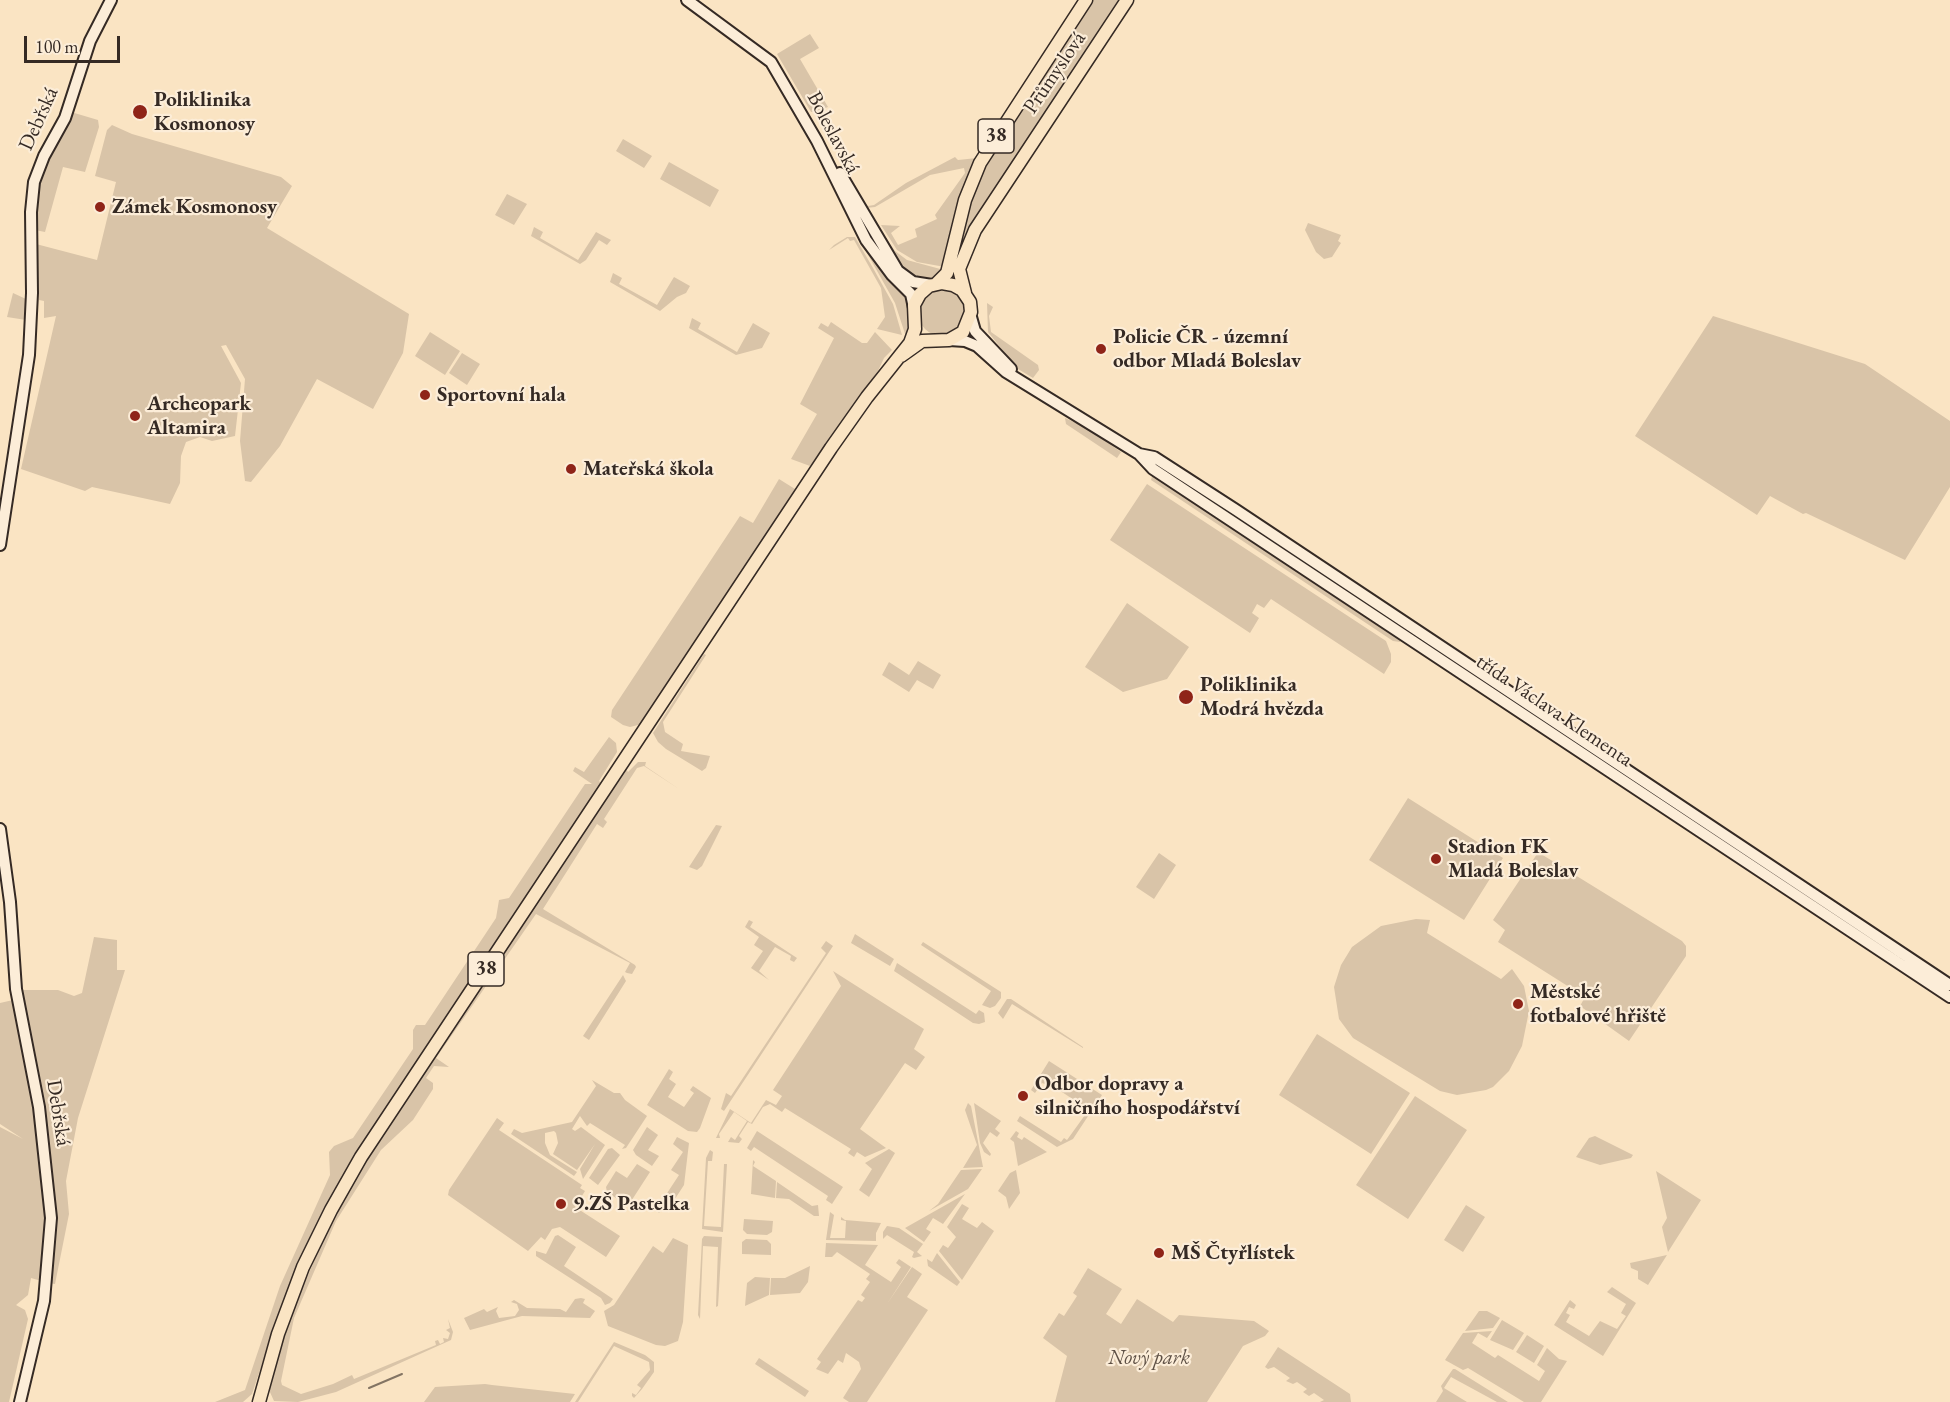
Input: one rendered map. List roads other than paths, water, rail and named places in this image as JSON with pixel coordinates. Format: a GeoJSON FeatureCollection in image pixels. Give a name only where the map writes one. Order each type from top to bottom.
{"type":"FeatureCollection","features":[{"type":"Feature","properties":{"kind":"main road","name":"Průmyslová"},"geometry":{"type":"LineString","coordinates":[[934,284],[943,280],[949,270],[963,207],[980,164],[1086,0]]}},
{"type":"Feature","properties":{"kind":"main road","name":"Průmyslová"},"geometry":{"type":"LineString","coordinates":[[966,295],[958,269],[975,230],[1127,0]]}},
{"type":"Feature","properties":{"kind":"main road"},"geometry":{"type":"LineString","coordinates":[[934,284],[953,285],[966,295]]}},
{"type":"Feature","properties":{"kind":"main road","name":"38"},"geometry":{"type":"LineString","coordinates":[[914,313],[920,294],[934,284]]}},
{"type":"Feature","properties":{"kind":"main road","name":"38"},"geometry":{"type":"LineString","coordinates":[[966,295],[971,307],[971,317]]}},
{"type":"Feature","properties":{"kind":"main road"},"geometry":{"type":"LineString","coordinates":[[914,313],[922,332],[936,340]]}},
{"type":"Feature","properties":{"kind":"main road"},"geometry":{"type":"LineString","coordinates":[[901,356],[912,339],[914,313]]}},
{"type":"Feature","properties":{"kind":"main road"},"geometry":{"type":"LineString","coordinates":[[949,340],[963,332],[971,317]]}},
{"type":"Feature","properties":{"kind":"main road","name":"38"},"geometry":{"type":"LineString","coordinates":[[259,1402],[293,1292],[326,1220],[361,1157],[867,397],[901,356],[919,342],[949,340]]}},
{"type":"Feature","properties":{"kind":"street","name":"Debřská"},"geometry":{"type":"LineString","coordinates":[[0,545],[29,355],[33,188],[38,169],[64,118],[90,41],[111,0]]}},
{"type":"Feature","properties":{"kind":"street","name":"Boleslavská"},"geometry":{"type":"LineString","coordinates":[[687,0],[771,62],[818,141],[866,240],[892,275],[911,294],[914,313]]}},
{"type":"Feature","properties":{"kind":"street"},"geometry":{"type":"LineString","coordinates":[[818,141],[843,177],[898,272],[910,281],[934,284]]}},
{"type":"Feature","properties":{"kind":"street","name":"třída Václava Klementa"},"geometry":{"type":"LineString","coordinates":[[971,317],[975,331],[1019,378]]}},
{"type":"Feature","properties":{"kind":"street","name":"třída Václava Klementa"},"geometry":{"type":"LineString","coordinates":[[949,340],[965,341],[977,346],[1006,372],[1139,454],[1153,470],[1950,997]]}},
{"type":"Feature","properties":{"kind":"street","name":"třída Václava Klementa"},"geometry":{"type":"LineString","coordinates":[[1139,454],[1154,457],[1236,510],[1950,985]]}},
{"type":"Feature","properties":{"kind":"street","name":"Debřská"},"geometry":{"type":"LineString","coordinates":[[0,829],[9,892],[16,989],[39,1107],[51,1218],[44,1301],[20,1402]]}},
{"type":"Feature","properties":{"kind":"waterway"},"geometry":{"type":"LineString","coordinates":[[369,1388],[402,1374]]}},
{"type":"Feature","properties":{"kind":"place","name":"Poliklinika Kosmonosy"},"geometry":{"type":"Point","coordinates":[140,112]}},
{"type":"Feature","properties":{"kind":"place","name":"Zámek Kosmonosy"},"geometry":{"type":"Point","coordinates":[100,207]}},
{"type":"Feature","properties":{"kind":"place","name":"Policie ČR - územní odbor Mladá Boleslav"},"geometry":{"type":"Point","coordinates":[1101,349]}},
{"type":"Feature","properties":{"kind":"place","name":"Sportovní hala"},"geometry":{"type":"Point","coordinates":[425,395]}},
{"type":"Feature","properties":{"kind":"place","name":"Archeopark Altamira"},"geometry":{"type":"Point","coordinates":[135,416]}},
{"type":"Feature","properties":{"kind":"place","name":"Mateřská škola"},"geometry":{"type":"Point","coordinates":[571,469]}},
{"type":"Feature","properties":{"kind":"place","name":"Poliklinika Modrá hvězda"},"geometry":{"type":"Point","coordinates":[1186,697]}},
{"type":"Feature","properties":{"kind":"place","name":"Stadion FK Mladá Boleslav"},"geometry":{"type":"Point","coordinates":[1436,859]}},
{"type":"Feature","properties":{"kind":"place","name":"Městské fotbalové hřiště"},"geometry":{"type":"Point","coordinates":[1518,1004]}},
{"type":"Feature","properties":{"kind":"place","name":"Odbor dopravy a silničního hospodářství"},"geometry":{"type":"Point","coordinates":[1023,1096]}},
{"type":"Feature","properties":{"kind":"place","name":"9.ZŠ Pastelka"},"geometry":{"type":"Point","coordinates":[561,1204]}},
{"type":"Feature","properties":{"kind":"place","name":"MŠ Čtyřlístek"},"geometry":{"type":"Point","coordinates":[1159,1253]}},
{"type":"Feature","properties":{"kind":"park label","name":"Nový park"},"geometry":{"type":"Point","coordinates":[1149,1358]}}]}
